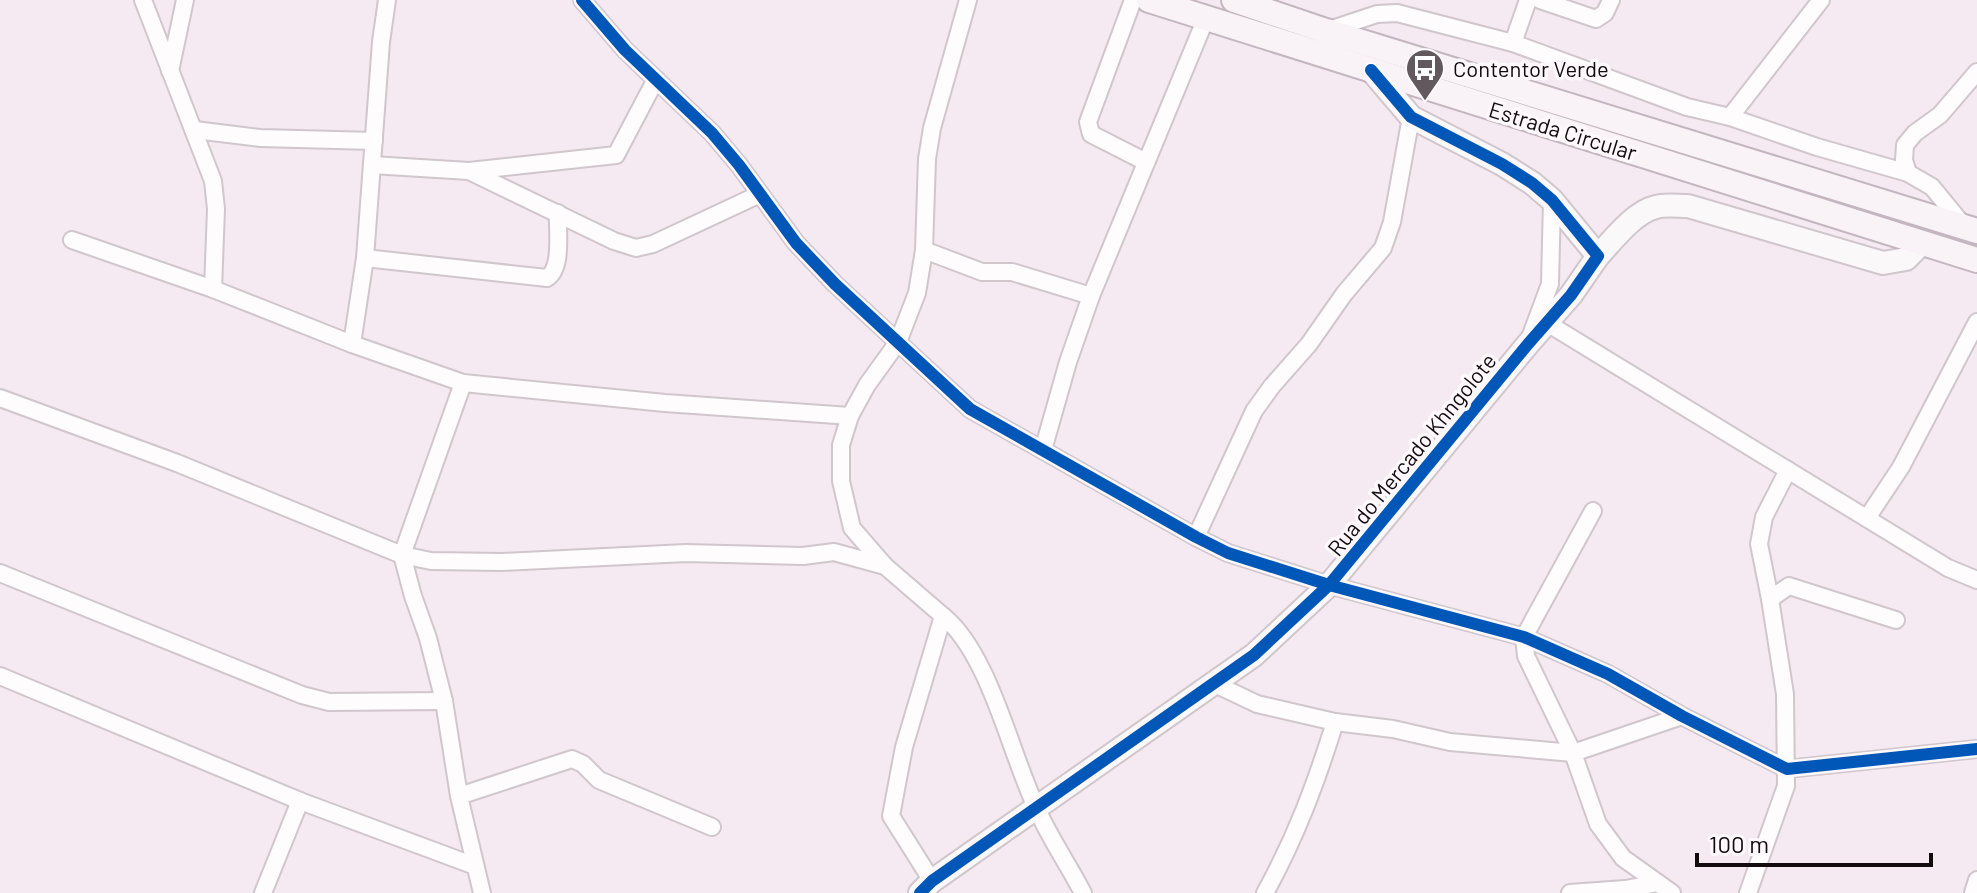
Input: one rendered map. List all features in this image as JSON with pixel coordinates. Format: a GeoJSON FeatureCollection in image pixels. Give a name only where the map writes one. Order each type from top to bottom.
{"type":"FeatureCollection","features":[{"type":"Feature","properties":{"kind":"main road","name":"Estrada Circular"},"geometry":{"type":"LineString","coordinates":[[1149,0],[1977,260]]}},
{"type":"Feature","properties":{"kind":"main road","name":"Estrada Circular"},"geometry":{"type":"LineString","coordinates":[[1234,0],[1971,229]]}},
{"type":"Feature","properties":{"kind":"street"},"geometry":{"type":"LineString","coordinates":[[143,0],[213,181],[216,209],[213,289]]}},
{"type":"Feature","properties":{"kind":"street"},"geometry":{"type":"LineString","coordinates":[[170,71],[185,0]]}},
{"type":"Feature","properties":{"kind":"street"},"geometry":{"type":"LineString","coordinates":[[352,344],[365,258],[381,42],[387,0]]}},
{"type":"Feature","properties":{"kind":"street"},"geometry":{"type":"LineString","coordinates":[[582,0],[625,50],[712,133],[796,243],[835,284],[970,409],[1196,537],[1228,553],[1329,585],[1524,637],[1608,674],[1682,716],[1787,769],[1977,749]]}},
{"type":"Feature","properties":{"kind":"street"},"geometry":{"type":"LineString","coordinates":[[968,0],[932,128],[927,159],[924,250],[917,293],[898,342],[867,385],[850,416],[841,445],[841,481],[852,528],[885,566],[962,635],[980,666],[1036,808],[1083,893]]}},
{"type":"Feature","properties":{"kind":"street"},"geometry":{"type":"LineString","coordinates":[[1133,0],[1088,122],[1091,134],[1146,162]]}},
{"type":"Feature","properties":{"kind":"street"},"geometry":{"type":"LineString","coordinates":[[1513,43],[1528,0]]}},
{"type":"Feature","properties":{"kind":"street"},"geometry":{"type":"LineString","coordinates":[[1540,0],[1596,19],[1605,13],[1611,0]]}},
{"type":"Feature","properties":{"kind":"street"},"geometry":{"type":"LineString","coordinates":[[1730,117],[1821,0]]}},
{"type":"Feature","properties":{"kind":"street"},"geometry":{"type":"LineString","coordinates":[[1326,31],[1377,14],[1397,13],[1513,43],[1687,107],[1730,117],[1817,147],[1908,173],[1932,187],[1971,229]]}},
{"type":"Feature","properties":{"kind":"street"},"geometry":{"type":"LineString","coordinates":[[1043,450],[1091,296],[1206,18]]}},
{"type":"Feature","properties":{"kind":"street"},"geometry":{"type":"LineString","coordinates":[[1371,70],[1411,117],[1532,183],[1552,200],[1598,256]]}},
{"type":"Feature","properties":{"kind":"street"},"geometry":{"type":"LineString","coordinates":[[1908,173],[1904,160],[1905,145],[1915,133],[1940,115],[1977,72]]}},
{"type":"Feature","properties":{"kind":"street"},"geometry":{"type":"LineString","coordinates":[[372,165],[469,171],[616,155],[656,79]]}},
{"type":"Feature","properties":{"kind":"street"},"geometry":{"type":"LineString","coordinates":[[1196,537],[1254,411],[1383,248],[1392,222],[1411,117]]}},
{"type":"Feature","properties":{"kind":"street"},"geometry":{"type":"LineString","coordinates":[[195,130],[260,138],[374,141]]}},
{"type":"Feature","properties":{"kind":"street"},"geometry":{"type":"LineString","coordinates":[[469,171],[614,241],[636,248],[653,244],[760,194]]}},
{"type":"Feature","properties":{"kind":"street"},"geometry":{"type":"LineString","coordinates":[[1528,344],[1550,284],[1552,200]]}},
{"type":"Feature","properties":{"kind":"street","name":"Rua do Mercado Khngolote"},"geometry":{"type":"LineString","coordinates":[[926,887],[1254,655],[1329,585],[1571,295],[1598,256],[1641,215],[1654,207],[1688,206],[1883,263],[1906,259],[1922,243]]}},
{"type":"Feature","properties":{"kind":"street"},"geometry":{"type":"LineString","coordinates":[[365,258],[547,278],[552,276],[556,267],[558,213]]}},
{"type":"Feature","properties":{"kind":"street"},"geometry":{"type":"LineString","coordinates":[[72,240],[213,289],[352,344],[463,383],[665,403],[850,416]]}},
{"type":"Feature","properties":{"kind":"street"},"geometry":{"type":"LineString","coordinates":[[924,250],[982,272],[1012,272],[1091,296]]}},
{"type":"Feature","properties":{"kind":"street"},"geometry":{"type":"LineString","coordinates":[[1867,518],[1901,467],[1977,322]]}},
{"type":"Feature","properties":{"kind":"street"},"geometry":{"type":"LineString","coordinates":[[1547,323],[1948,568],[1977,580]]}},
{"type":"Feature","properties":{"kind":"street"},"geometry":{"type":"LineString","coordinates":[[463,383],[402,555],[444,701],[459,796],[482,893]]}},
{"type":"Feature","properties":{"kind":"street"},"geometry":{"type":"LineString","coordinates":[[0,398],[177,463],[402,555],[431,561],[502,562],[686,553],[803,556],[834,552],[885,566]]}},
{"type":"Feature","properties":{"kind":"street"},"geometry":{"type":"LineString","coordinates":[[1748,893],[1786,786],[1785,694],[1759,544],[1764,517],[1788,470]]}},
{"type":"Feature","properties":{"kind":"street"},"geometry":{"type":"LineString","coordinates":[[1593,511],[1524,637],[1526,656],[1573,753],[1598,824],[1623,858],[1672,893]]}},
{"type":"Feature","properties":{"kind":"street"},"geometry":{"type":"LineString","coordinates":[[834,552],[852,528]]}},
{"type":"Feature","properties":{"kind":"street"},"geometry":{"type":"LineString","coordinates":[[0,573],[302,695],[345,703],[444,701]]}},
{"type":"Feature","properties":{"kind":"street"},"geometry":{"type":"LineString","coordinates":[[1770,599],[1789,586],[1896,620]]}},
{"type":"Feature","properties":{"kind":"street"},"geometry":{"type":"LineString","coordinates":[[926,887],[891,816],[904,747],[943,616]]}},
{"type":"Feature","properties":{"kind":"street"},"geometry":{"type":"LineString","coordinates":[[0,676],[300,801],[475,866]]}},
{"type":"Feature","properties":{"kind":"street"},"geometry":{"type":"LineString","coordinates":[[1215,684],[1257,704],[1335,722],[1393,729],[1450,742],[1573,753],[1682,716]]}},
{"type":"Feature","properties":{"kind":"street"},"geometry":{"type":"LineString","coordinates":[[1265,893],[1289,850],[1312,797],[1335,722]]}},
{"type":"Feature","properties":{"kind":"street"},"geometry":{"type":"LineString","coordinates":[[459,796],[572,759],[583,764],[599,780],[712,827]]}},
{"type":"Feature","properties":{"kind":"street"},"geometry":{"type":"LineString","coordinates":[[263,893],[300,801]]}},
{"type":"Feature","properties":{"kind":"street"},"geometry":{"type":"LineString","coordinates":[[1973,893],[1977,880]]}},
{"type":"Feature","properties":{"kind":"street"},"geometry":{"type":"LineString","coordinates":[[1570,893],[1658,883]]}},
{"type":"Feature","properties":{"kind":"cycle path"},"geometry":{"type":"LineString","coordinates":[[582,0],[625,50],[712,133],[796,243],[835,284],[970,409],[1196,537],[1228,553],[1329,585],[1524,637],[1608,674],[1682,716],[1787,769],[1977,749]]}},
{"type":"Feature","properties":{"kind":"cycle path"},"geometry":{"type":"LineString","coordinates":[[920,893],[932,881],[1254,655],[1329,585],[1571,295],[1598,256],[1552,200],[1532,183],[1411,117],[1371,70]]}},
{"type":"Feature","properties":{"kind":"place","name":"Contentor Verde"},"geometry":{"type":"Point","coordinates":[1425,102]}}]}
